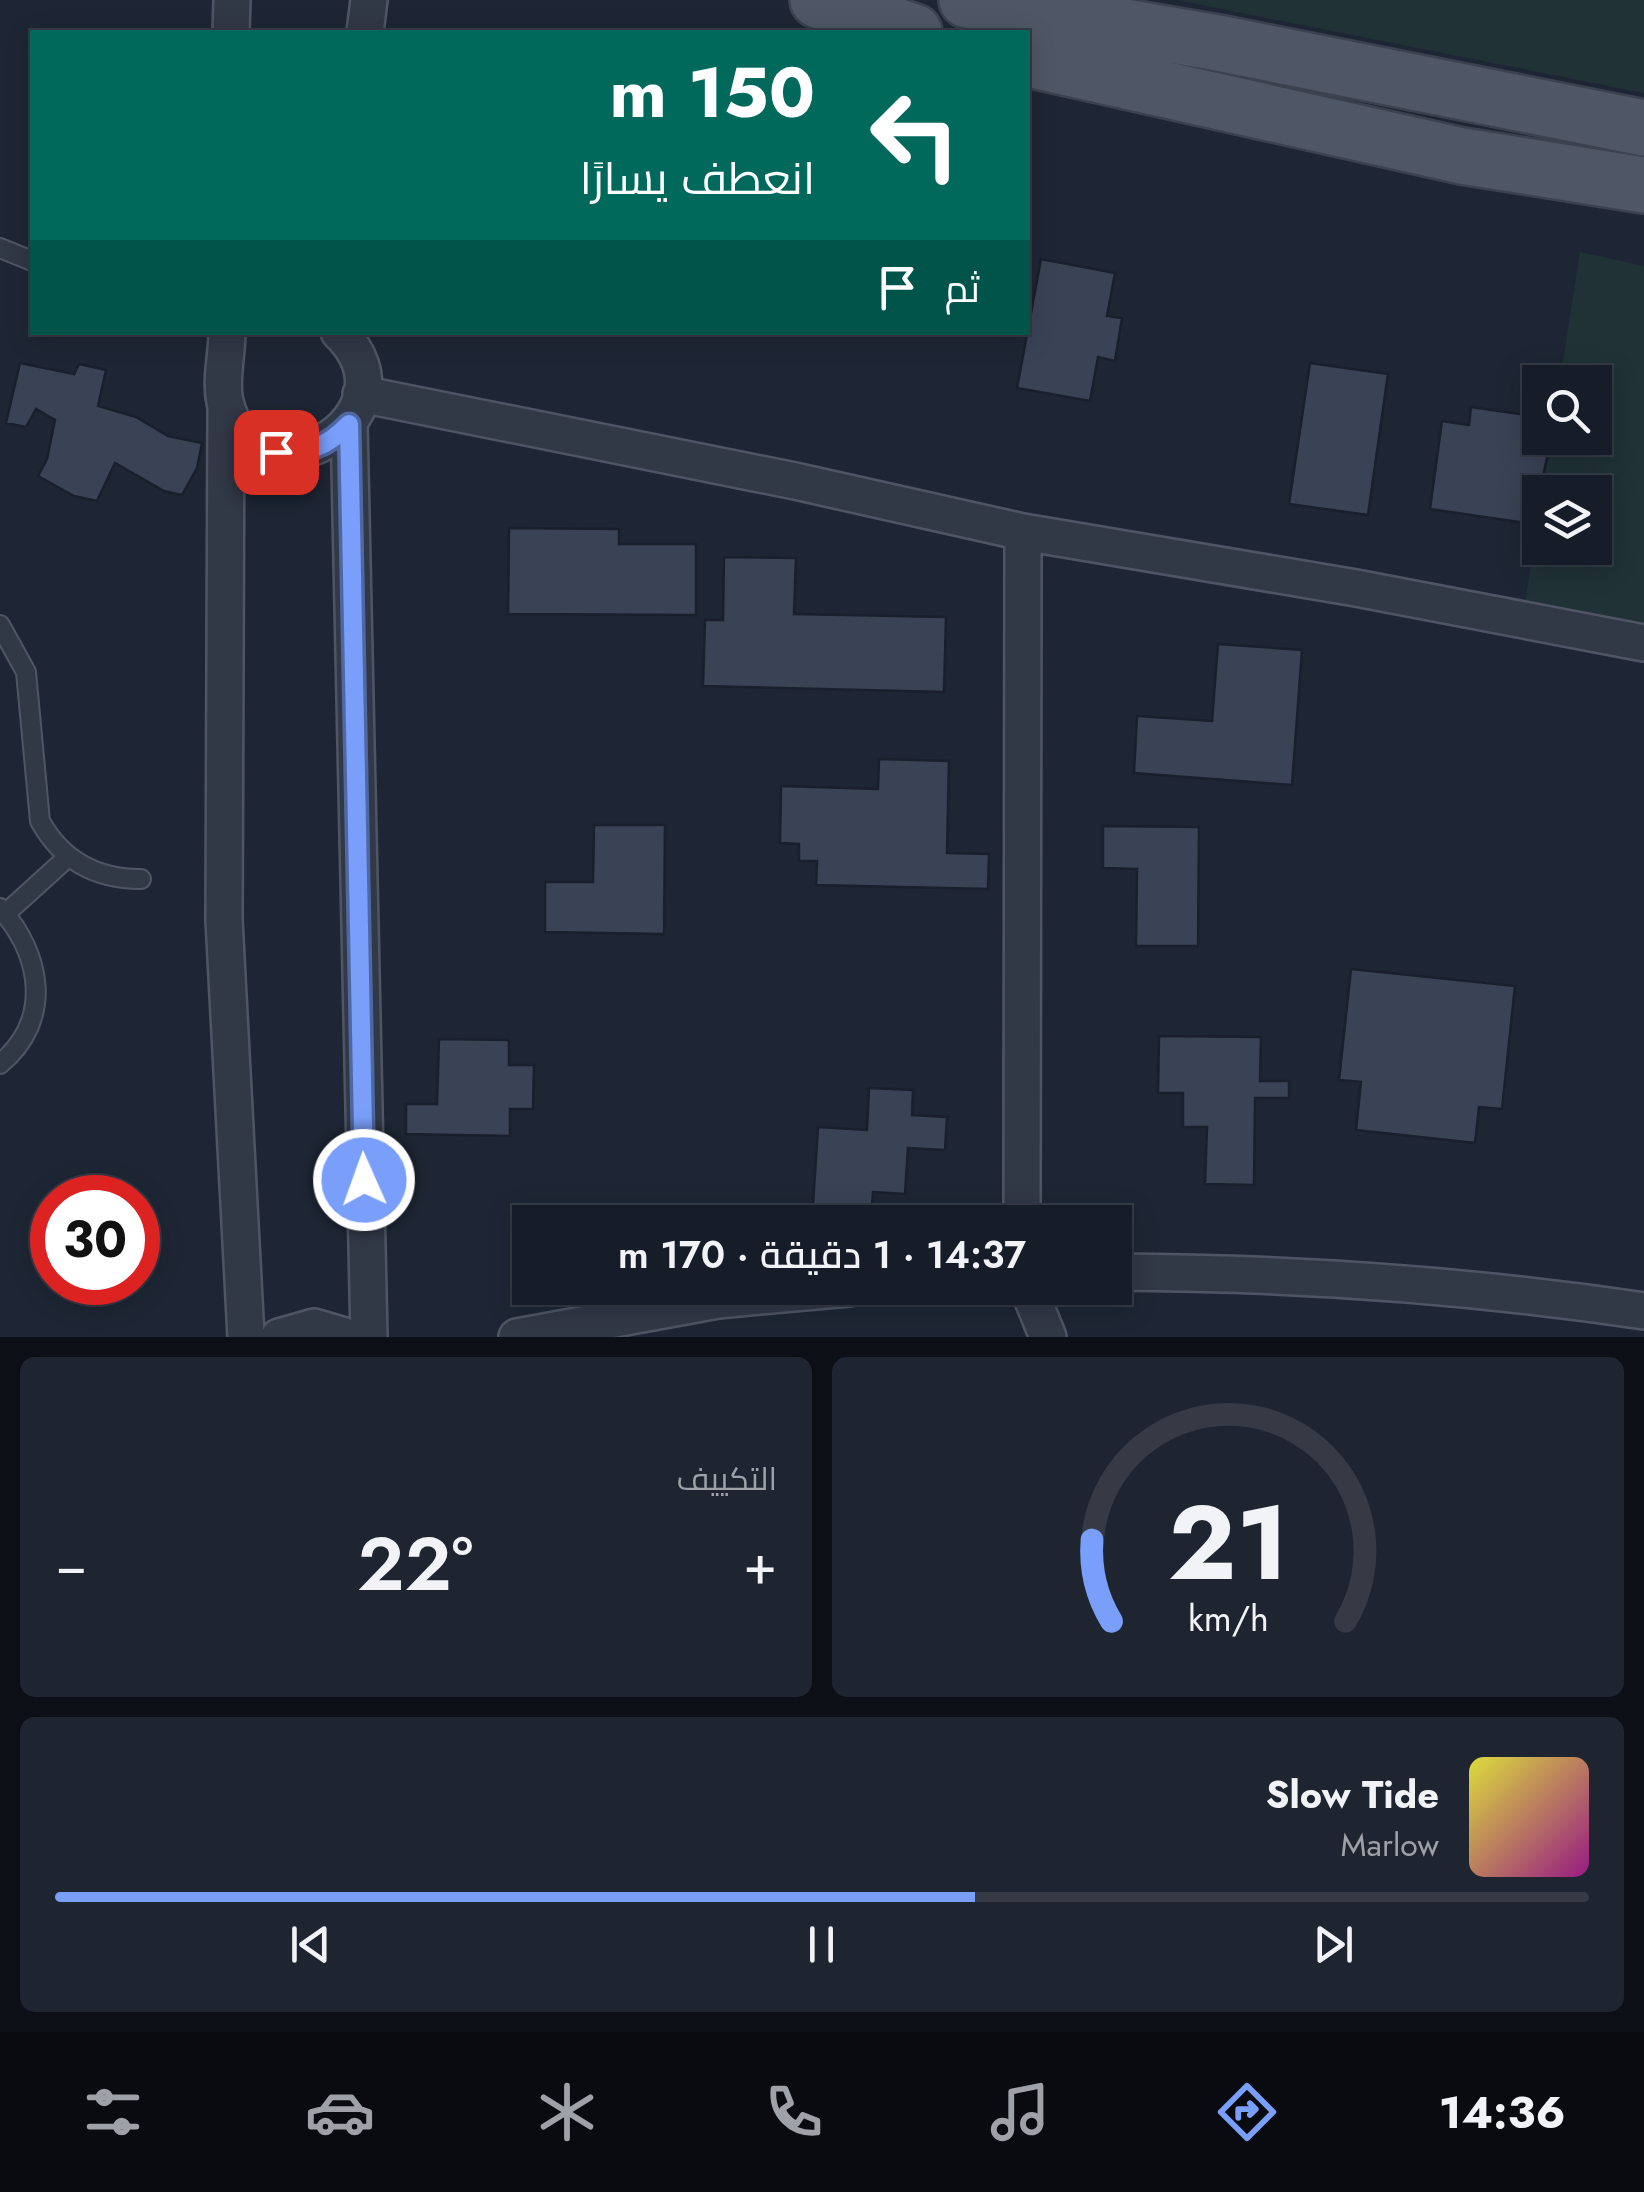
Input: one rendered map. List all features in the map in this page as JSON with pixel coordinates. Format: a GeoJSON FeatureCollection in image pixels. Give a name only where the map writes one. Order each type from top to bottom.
{"type":"FeatureCollection","features":[{"type":"Feature","properties":{"kind":"main road"},"geometry":{"type":"LineString","coordinates":[[818,0],[908,30]]}},
{"type":"Feature","properties":{"kind":"main road"},"geometry":{"type":"LineString","coordinates":[[966,0],[1218,43],[1644,128]]}},
{"type":"Feature","properties":{"kind":"main road"},"geometry":{"type":"LineString","coordinates":[[1030,59],[1462,156],[1644,185]]}},
{"type":"Feature","properties":{"kind":"street"},"geometry":{"type":"LineString","coordinates":[[231,30],[232,0]]}},
{"type":"Feature","properties":{"kind":"street"},"geometry":{"type":"LineString","coordinates":[[365,30],[369,0]]}},
{"type":"Feature","properties":{"kind":"street"},"geometry":{"type":"LineString","coordinates":[[346,336],[361,370],[355,409],[369,1337]]}},
{"type":"Feature","properties":{"kind":"street"},"geometry":{"type":"LineString","coordinates":[[233,341],[222,382],[226,406],[224,920],[246,1337]]}},
{"type":"Feature","properties":{"kind":"street"},"geometry":{"type":"LineString","coordinates":[[226,406],[254,442],[276,452],[314,450],[336,438],[355,409]]}},
{"type":"Feature","properties":{"kind":"street"},"geometry":{"type":"LineString","coordinates":[[355,409],[795,480],[1023,532],[1356,588],[1644,643]]}},
{"type":"Feature","properties":{"kind":"street"},"geometry":{"type":"LineString","coordinates":[[1022,1205],[1023,532]]}},
{"type":"Feature","properties":{"kind":"street"},"geometry":{"type":"LineString","coordinates":[[1132,1272],[1267,1273],[1539,1296],[1644,1312]]}},
{"type":"Feature","properties":{"kind":"street"},"geometry":{"type":"LineString","coordinates":[[517,1337],[691,1305]]}},
{"type":"Feature","properties":{"kind":"street"},"geometry":{"type":"LineString","coordinates":[[1035,1305],[1048,1337]]}},
{"type":"Feature","properties":{"kind":"street"},"geometry":{"type":"LineString","coordinates":[[279,1337],[314,1327],[348,1337]]}},
{"type":"Feature","properties":{"kind":"lane"},"geometry":{"type":"LineString","coordinates":[[0,248],[30,260]]}},
{"type":"Feature","properties":{"kind":"lane"},"geometry":{"type":"LineString","coordinates":[[0,624],[16,649],[31,699],[40,821],[68,857],[102,875],[140,878]]}},
{"type":"Feature","properties":{"kind":"lane"},"geometry":{"type":"LineString","coordinates":[[0,1064],[21,1043],[36,1002],[32,954],[2,911],[68,857]]}},
{"type":"Feature","properties":{"kind":"shaded area"},"geometry":{"type":"Polygon","coordinates":[[[1177,0],[1644,0],[1644,93],[1177,0]]]}},
{"type":"Feature","properties":{"kind":"shaded area"},"geometry":{"type":"Polygon","coordinates":[[[1580,252],[1644,266],[1644,630],[1525,603],[1531,565],[1612,565],[1612,475],[1545,475],[1548,455],[1612,455],[1612,365],[1563,365],[1580,252]]]}},
{"type":"Feature","properties":{"kind":"building"},"geometry":{"type":"Polygon","coordinates":[[[1041,259],[1115,273],[1107,316],[1122,318],[1115,361],[1098,357],[1090,401],[1017,388],[1027,335],[1030,335],[1041,259]]]}},
{"type":"Feature","properties":{"kind":"building"},"geometry":{"type":"Polygon","coordinates":[[[20,363],[74,374],[79,364],[106,370],[98,406],[136,417],[168,436],[202,443],[197,468],[182,495],[164,491],[115,463],[97,501],[74,496],[38,476],[47,459],[55,420],[36,409],[26,427],[6,423],[20,363]]]}},
{"type":"Feature","properties":{"kind":"building"},"geometry":{"type":"Polygon","coordinates":[[[1310,363],[1388,374],[1368,515],[1289,504],[1310,363]]]}},
{"type":"Feature","properties":{"kind":"building"},"geometry":{"type":"Polygon","coordinates":[[[1471,407],[1522,414],[1522,455],[1548,455],[1543,475],[1522,475],[1522,522],[1430,509],[1442,421],[1469,425],[1471,407]]]}},
{"type":"Feature","properties":{"kind":"building"},"geometry":{"type":"Polygon","coordinates":[[[509,528],[619,529],[619,544],[696,544],[696,615],[508,614],[509,528]]]}},
{"type":"Feature","properties":{"kind":"building"},"geometry":{"type":"Polygon","coordinates":[[[724,557],[796,558],[794,614],[946,617],[944,692],[703,686],[705,620],[723,620],[724,557]]]}},
{"type":"Feature","properties":{"kind":"building"},"geometry":{"type":"Polygon","coordinates":[[[1218,644],[1302,650],[1292,785],[1134,773],[1137,716],[1212,721],[1218,644]]]}},
{"type":"Feature","properties":{"kind":"building"},"geometry":{"type":"Polygon","coordinates":[[[879,759],[949,761],[947,853],[989,854],[988,889],[816,885],[817,861],[799,861],[799,844],[780,843],[781,786],[878,789],[879,759]]]}},
{"type":"Feature","properties":{"kind":"building"},"geometry":{"type":"Polygon","coordinates":[[[594,825],[665,825],[664,934],[545,932],[545,882],[593,882],[594,825]]]}},
{"type":"Feature","properties":{"kind":"building"},"geometry":{"type":"Polygon","coordinates":[[[1103,826],[1199,827],[1198,946],[1136,946],[1137,869],[1103,868],[1103,826]]]}},
{"type":"Feature","properties":{"kind":"building"},"geometry":{"type":"Polygon","coordinates":[[[1351,969],[1515,986],[1502,1109],[1479,1107],[1475,1143],[1356,1130],[1361,1082],[1339,1080],[1351,969]]]}},
{"type":"Feature","properties":{"kind":"building"},"geometry":{"type":"Polygon","coordinates":[[[1159,1036],[1261,1037],[1260,1081],[1289,1081],[1289,1098],[1255,1098],[1254,1185],[1205,1184],[1207,1127],[1183,1127],[1183,1093],[1158,1093],[1159,1036]]]}},
{"type":"Feature","properties":{"kind":"building"},"geometry":{"type":"Polygon","coordinates":[[[439,1039],[509,1040],[509,1065],[534,1065],[533,1109],[510,1109],[510,1136],[406,1134],[406,1104],[437,1104],[439,1039]]]}},
{"type":"Feature","properties":{"kind":"building"},"geometry":{"type":"Polygon","coordinates":[[[869,1088],[913,1090],[912,1115],[947,1117],[945,1150],[908,1148],[905,1194],[873,1192],[872,1205],[813,1204],[818,1127],[867,1130],[869,1088]]]}},
{"type":"Feature","properties":{"kind":"route"},"geometry":{"type":"LineString","coordinates":[[276,452],[314,450],[336,438],[349,424],[364,1180]]}}]}
